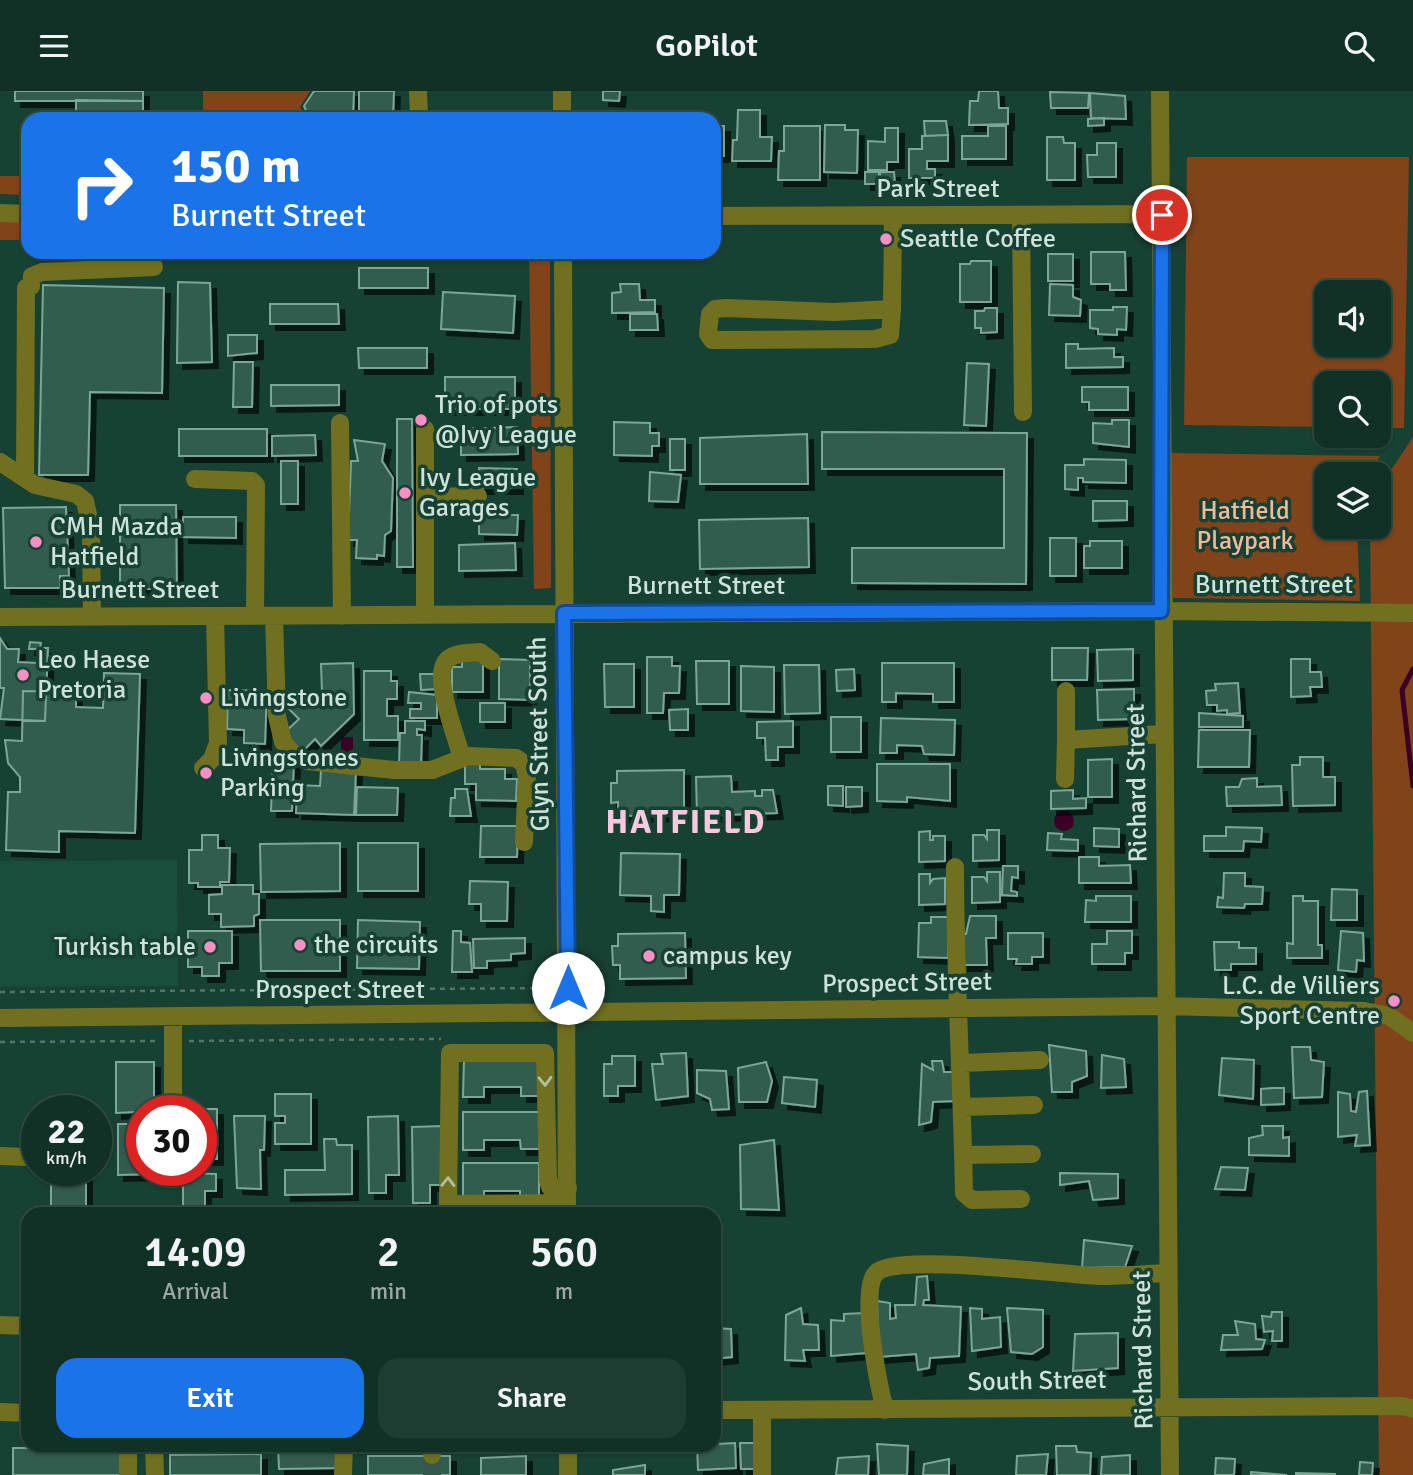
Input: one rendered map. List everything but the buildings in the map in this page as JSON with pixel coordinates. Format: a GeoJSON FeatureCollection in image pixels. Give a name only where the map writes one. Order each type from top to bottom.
{"type":"FeatureCollection","features":[{"type":"Feature","properties":{"kind":"street"},"geometry":{"type":"LineString","coordinates":[[418,91],[419,112]]}},
{"type":"Feature","properties":{"kind":"street"},"geometry":{"type":"LineString","coordinates":[[562,91],[562,112]]}},
{"type":"Feature","properties":{"kind":"street","name":"Richard Street"},"geometry":{"type":"LineString","coordinates":[[1160,91],[1161,611],[1170,1475]]}},
{"type":"Feature","properties":{"kind":"street"},"geometry":{"type":"LineString","coordinates":[[0,213],[21,213]]}},
{"type":"Feature","properties":{"kind":"street"},"geometry":{"type":"LineString","coordinates":[[892,309],[834,312],[716,309],[710,314],[708,334],[712,341],[875,339],[890,335],[892,309],[893,215]]}},
{"type":"Feature","properties":{"kind":"street"},"geometry":{"type":"LineString","coordinates":[[1021,215],[1023,412]]}},
{"type":"Feature","properties":{"kind":"street","name":"Park Street"},"geometry":{"type":"LineString","coordinates":[[721,216],[1162,215]]}},
{"type":"Feature","properties":{"kind":"street","name":"Glyn Street South"},"geometry":{"type":"LineString","coordinates":[[563,259],[568,1202]]}},
{"type":"Feature","properties":{"kind":"street"},"geometry":{"type":"LineString","coordinates":[[25,478],[26,288],[31,286],[32,276],[36,273],[103,261],[154,267]]}},
{"type":"Feature","properties":{"kind":"street"},"geometry":{"type":"LineString","coordinates":[[341,423],[342,615]]}},
{"type":"Feature","properties":{"kind":"street"},"geometry":{"type":"LineString","coordinates":[[425,429],[425,615]]}},
{"type":"Feature","properties":{"kind":"street"},"geometry":{"type":"LineString","coordinates":[[0,462],[45,489],[76,493],[85,501],[91,528],[92,616]]}},
{"type":"Feature","properties":{"kind":"street"},"geometry":{"type":"LineString","coordinates":[[195,479],[252,481],[256,485],[255,616]]}},
{"type":"Feature","properties":{"kind":"street"},"geometry":{"type":"LineString","coordinates":[[425,497],[478,496]]}},
{"type":"Feature","properties":{"kind":"street","name":"Burnett Street"},"geometry":{"type":"LineString","coordinates":[[0,617],[1161,611],[1413,613]]}},
{"type":"Feature","properties":{"kind":"street"},"geometry":{"type":"LineString","coordinates":[[274,616],[277,716],[283,742],[292,753],[307,761],[432,770],[462,758],[516,758],[524,764],[527,777],[524,842]]}},
{"type":"Feature","properties":{"kind":"street"},"geometry":{"type":"LineString","coordinates":[[203,768],[212,759],[218,743],[215,617]]}},
{"type":"Feature","properties":{"kind":"street"},"geometry":{"type":"LineString","coordinates":[[462,758],[444,697],[444,662],[455,655],[480,652],[492,661]]}},
{"type":"Feature","properties":{"kind":"street"},"geometry":{"type":"LineString","coordinates":[[1065,779],[1066,691]]}},
{"type":"Feature","properties":{"kind":"street"},"geometry":{"type":"LineString","coordinates":[[1066,740],[1163,734]]}},
{"type":"Feature","properties":{"kind":"street"},"geometry":{"type":"LineString","coordinates":[[955,867],[964,1193],[967,1197],[1021,1199]]}},
{"type":"Feature","properties":{"kind":"street","name":"Prospect Street"},"geometry":{"type":"LineString","coordinates":[[0,1018],[1165,1006],[1353,1010],[1389,1016],[1413,1033]]}},
{"type":"Feature","properties":{"kind":"street"},"geometry":{"type":"LineString","coordinates":[[173,1017],[173,1095]]}},
{"type":"Feature","properties":{"kind":"street"},"geometry":{"type":"LineString","coordinates":[[450,1053],[545,1053],[548,1180],[550,1187],[568,1202],[448,1204],[450,1053]]}},
{"type":"Feature","properties":{"kind":"street"},"geometry":{"type":"LineString","coordinates":[[962,1063],[1040,1060]]}},
{"type":"Feature","properties":{"kind":"street"},"geometry":{"type":"LineString","coordinates":[[962,1107],[1034,1105]]}},
{"type":"Feature","properties":{"kind":"street"},"geometry":{"type":"LineString","coordinates":[[963,1155],[1032,1154]]}},
{"type":"Feature","properties":{"kind":"street"},"geometry":{"type":"LineString","coordinates":[[0,1156],[21,1157]]}},
{"type":"Feature","properties":{"kind":"street"},"geometry":{"type":"LineString","coordinates":[[885,1410],[876,1378],[870,1329],[872,1280],[877,1272],[894,1265],[983,1266],[1099,1276],[1168,1273]]}},
{"type":"Feature","properties":{"kind":"street"},"geometry":{"type":"LineString","coordinates":[[0,1325],[21,1326]]}},
{"type":"Feature","properties":{"kind":"street","name":"South Street"},"geometry":{"type":"LineString","coordinates":[[721,1410],[1170,1405],[1410,1406]]}},
{"type":"Feature","properties":{"kind":"street"},"geometry":{"type":"LineString","coordinates":[[762,1410],[762,1475]]}},
{"type":"Feature","properties":{"kind":"street"},"geometry":{"type":"LineString","coordinates":[[0,1412],[21,1413]]}},
{"type":"Feature","properties":{"kind":"street"},"geometry":{"type":"LineString","coordinates":[[128,1452],[128,1475]]}},
{"type":"Feature","properties":{"kind":"street"},"geometry":{"type":"LineString","coordinates":[[154,1452],[155,1475]]}},
{"type":"Feature","properties":{"kind":"street"},"geometry":{"type":"LineString","coordinates":[[342,1475],[344,1452]]}},
{"type":"Feature","properties":{"kind":"street"},"geometry":{"type":"LineString","coordinates":[[568,1452],[568,1475]]}},
{"type":"Feature","properties":{"kind":"path"},"geometry":{"type":"LineString","coordinates":[[0,992],[568,988]]}},
{"type":"Feature","properties":{"kind":"path"},"geometry":{"type":"LineString","coordinates":[[0,1042],[444,1039]]}},
{"type":"Feature","properties":{"kind":"shaded area"},"geometry":{"type":"Polygon","coordinates":[[[341,737],[353,737],[353,758],[341,758],[341,737]]]}},
{"type":"Feature","properties":{"kind":"shaded area"},"geometry":{"type":"Polygon","coordinates":[[[1064,811],[1071,814],[1074,821],[1071,828],[1064,831],[1057,828],[1054,821],[1057,814],[1064,811]]]}},
{"type":"Feature","properties":{"kind":"shaded area"},"geometry":{"type":"Polygon","coordinates":[[[177,860],[178,986],[0,987],[0,861],[177,860]]]}},
{"type":"Feature","properties":{"kind":"green space"},"geometry":{"type":"Polygon","coordinates":[[[203,91],[310,91],[300,107],[303,112],[203,112],[203,91]]]}},
{"type":"Feature","properties":{"kind":"green space"},"geometry":{"type":"Polygon","coordinates":[[[1187,157],[1409,157],[1404,428],[1391,428],[1391,371],[1314,371],[1314,427],[1184,425],[1187,157]]]}},
{"type":"Feature","properties":{"kind":"green space"},"geometry":{"type":"Polygon","coordinates":[[[0,176],[21,176],[21,195],[0,194],[0,176]]]}},
{"type":"Feature","properties":{"kind":"green space"},"geometry":{"type":"Polygon","coordinates":[[[0,221],[21,221],[21,240],[0,240],[0,221]]]}},
{"type":"Feature","properties":{"kind":"green space"},"geometry":{"type":"Polygon","coordinates":[[[529,259],[550,259],[551,588],[534,589],[529,259]]]}},
{"type":"Feature","properties":{"kind":"green space","name":"L.C. de Villiers Sport Centre"},"geometry":{"type":"Polygon","coordinates":[[[1413,437],[1413,1475],[1379,1475],[1370,539],[1391,539],[1391,470],[1413,437]]]}},
{"type":"Feature","properties":{"kind":"green space","name":"Hatfield Playpark"},"geometry":{"type":"Polygon","coordinates":[[[1171,453],[1380,456],[1376,462],[1314,462],[1314,539],[1357,539],[1360,601],[1173,598],[1171,453]]]}},
{"type":"Feature","properties":{"kind":"waterway"},"geometry":{"type":"LineString","coordinates":[[1413,669],[1402,690],[1413,786]]}},
{"type":"Feature","properties":{"kind":"tunnel"},"geometry":{"type":"LineString","coordinates":[[432,1455],[432,1475]]}},
{"type":"Feature","properties":{"kind":"place","name":"Seattle Coffee"},"geometry":{"type":"Point","coordinates":[886,239]}},
{"type":"Feature","properties":{"kind":"place","name":"Trio of pots @Ivy League"},"geometry":{"type":"Point","coordinates":[421,420]}},
{"type":"Feature","properties":{"kind":"place","name":"Ivy League Garages"},"geometry":{"type":"Point","coordinates":[405,493]}},
{"type":"Feature","properties":{"kind":"place","name":"CMH Mazda Hatfield"},"geometry":{"type":"Point","coordinates":[36,542]}},
{"type":"Feature","properties":{"kind":"place","name":"Leo Haese Pretoria"},"geometry":{"type":"Point","coordinates":[23,675]}},
{"type":"Feature","properties":{"kind":"place","name":"Livingstone"},"geometry":{"type":"Point","coordinates":[206,698]}},
{"type":"Feature","properties":{"kind":"place","name":"Livingstones Parking"},"geometry":{"type":"Point","coordinates":[206,773]}},
{"type":"Feature","properties":{"kind":"place","name":"the circuits"},"geometry":{"type":"Point","coordinates":[300,945]}},
{"type":"Feature","properties":{"kind":"place","name":"Turkish table"},"geometry":{"type":"Point","coordinates":[210,947]}},
{"type":"Feature","properties":{"kind":"place","name":"campus key"},"geometry":{"type":"Point","coordinates":[649,956]}},
{"type":"Feature","properties":{"kind":"place","name":"L.C. de Villiers Sport Centre"},"geometry":{"type":"Point","coordinates":[1394,1001]}},
{"type":"Feature","properties":{"kind":"district","name":"HATFIELD"},"geometry":{"type":"Point","coordinates":[686,822]}},
{"type":"Feature","properties":{"kind":"route"},"geometry":{"type":"LineString","coordinates":[[568,988],[564,613],[1161,611],[1162,215]]}}]}
